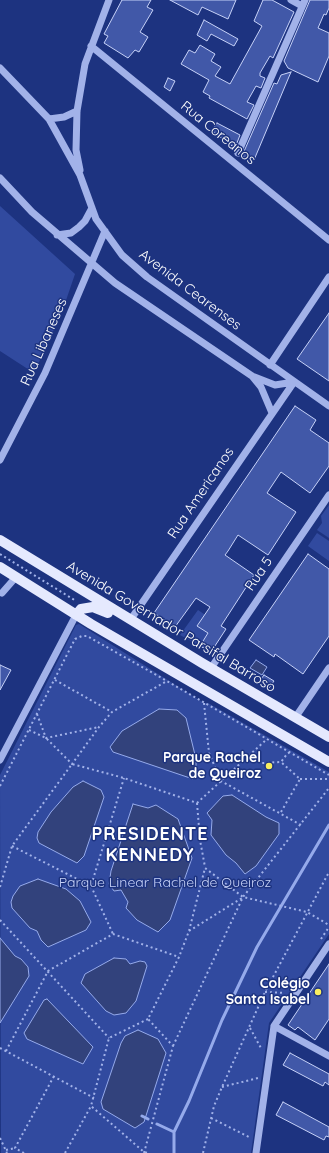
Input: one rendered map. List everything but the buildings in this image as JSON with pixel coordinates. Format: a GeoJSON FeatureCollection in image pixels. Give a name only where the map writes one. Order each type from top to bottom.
{"type":"FeatureCollection","features":[{"type":"Feature","properties":{"kind":"main road","name":"Avenida Governador Parsifal Barroso"},"geometry":{"type":"LineString","coordinates":[[0,540],[206,665],[329,737]]}},
{"type":"Feature","properties":{"kind":"main road"},"geometry":{"type":"LineString","coordinates":[[0,567],[76,615],[329,762]]}},
{"type":"Feature","properties":{"kind":"main road"},"geometry":{"type":"LineString","coordinates":[[76,615],[81,609],[86,607],[100,609],[175,654],[206,665]]}},
{"type":"Feature","properties":{"kind":"street"},"geometry":{"type":"LineString","coordinates":[[80,175],[76,150],[77,111],[85,64],[109,0]]}},
{"type":"Feature","properties":{"kind":"street"},"geometry":{"type":"LineString","coordinates":[[238,152],[304,3],[291,0]]}},
{"type":"Feature","properties":{"kind":"street","name":"Rua Coreanos"},"geometry":{"type":"LineString","coordinates":[[91,46],[329,240]]}},
{"type":"Feature","properties":{"kind":"street","name":"Avenida Cearenses"},"geometry":{"type":"LineString","coordinates":[[0,68],[49,119],[80,175],[96,219],[122,255],[147,278],[329,406]]}},
{"type":"Feature","properties":{"kind":"street"},"geometry":{"type":"LineString","coordinates":[[49,119],[64,117],[77,111]]}},
{"type":"Feature","properties":{"kind":"street"},"geometry":{"type":"LineString","coordinates":[[0,178],[32,212],[57,235],[115,283],[252,376],[275,385],[294,382]]}},
{"type":"Feature","properties":{"kind":"street"},"geometry":{"type":"LineString","coordinates":[[57,235],[71,233],[80,227],[92,208]]}},
{"type":"Feature","properties":{"kind":"street","name":"Rua Libaneses"},"geometry":{"type":"LineString","coordinates":[[0,460],[45,373],[105,231]]}},
{"type":"Feature","properties":{"kind":"street"},"geometry":{"type":"LineString","coordinates":[[270,365],[329,277]]}},
{"type":"Feature","properties":{"kind":"street"},"geometry":{"type":"LineString","coordinates":[[252,376],[261,387],[272,413]]}},
{"type":"Feature","properties":{"kind":"street","name":"Rua Americanos"},"geometry":{"type":"LineString","coordinates":[[131,619],[294,382]]}},
{"type":"Feature","properties":{"kind":"street","name":"Rua 5"},"geometry":{"type":"LineString","coordinates":[[206,665],[329,495]]}},
{"type":"Feature","properties":{"kind":"street"},"geometry":{"type":"LineString","coordinates":[[2,593],[16,577]]}},
{"type":"Feature","properties":{"kind":"street"},"geometry":{"type":"LineString","coordinates":[[0,760],[76,615]]}},
{"type":"Feature","properties":{"kind":"street"},"geometry":{"type":"LineString","coordinates":[[296,718],[329,668]]}},
{"type":"Feature","properties":{"kind":"street"},"geometry":{"type":"LineString","coordinates":[[256,1153],[274,1026],[329,944]]}},
{"type":"Feature","properties":{"kind":"street"},"geometry":{"type":"LineString","coordinates":[[274,1026],[329,1056]]}},
{"type":"Feature","properties":{"kind":"path"},"geometry":{"type":"LineString","coordinates":[[0,786],[75,639],[87,636],[329,775]]}},
{"type":"Feature","properties":{"kind":"path"},"geometry":{"type":"LineString","coordinates":[[55,680],[112,712]]}},
{"type":"Feature","properties":{"kind":"path"},"geometry":{"type":"LineString","coordinates":[[0,888],[12,846],[99,726],[112,712],[167,681]]}},
{"type":"Feature","properties":{"kind":"path"},"geometry":{"type":"LineString","coordinates":[[204,703],[209,753],[221,781],[281,812],[301,825]]}},
{"type":"Feature","properties":{"kind":"path"},"geometry":{"type":"LineString","coordinates":[[37,714],[46,738]]}},
{"type":"Feature","properties":{"kind":"path"},"geometry":{"type":"LineString","coordinates":[[46,738],[99,726]]}},
{"type":"Feature","properties":{"kind":"path"},"geometry":{"type":"LineString","coordinates":[[29,730],[46,738],[72,764],[124,778],[197,803]]}},
{"type":"Feature","properties":{"kind":"path"},"geometry":{"type":"LineString","coordinates":[[197,803],[267,739]]}},
{"type":"Feature","properties":{"kind":"path"},"geometry":{"type":"LineString","coordinates":[[281,762],[290,752]]}},
{"type":"Feature","properties":{"kind":"path"},"geometry":{"type":"LineString","coordinates":[[249,756],[262,763],[281,762],[300,779],[329,779]]}},
{"type":"Feature","properties":{"kind":"path"},"geometry":{"type":"LineString","coordinates":[[91,886],[124,778]]}},
{"type":"Feature","properties":{"kind":"path"},"geometry":{"type":"LineString","coordinates":[[281,812],[300,779]]}},
{"type":"Feature","properties":{"kind":"path"},"geometry":{"type":"LineString","coordinates":[[144,1152],[173,1046],[243,897],[329,788]]}},
{"type":"Feature","properties":{"kind":"path"},"geometry":{"type":"LineString","coordinates":[[65,1153],[92,1106],[109,1038],[148,1019],[179,957],[189,931],[205,868],[200,840],[197,803]]}},
{"type":"Feature","properties":{"kind":"path"},"geometry":{"type":"LineString","coordinates":[[12,846],[91,886],[113,934],[179,957]]}},
{"type":"Feature","properties":{"kind":"path"},"geometry":{"type":"LineString","coordinates":[[205,868],[243,897],[300,912],[307,912],[329,925]]}},
{"type":"Feature","properties":{"kind":"path"},"geometry":{"type":"LineString","coordinates":[[204,1153],[211,1118],[222,1087],[265,992],[329,872]]}},
{"type":"Feature","properties":{"kind":"path"},"geometry":{"type":"LineString","coordinates":[[189,931],[243,897]]}},
{"type":"Feature","properties":{"kind":"path"},"geometry":{"type":"LineString","coordinates":[[0,920],[109,1038]]}},
{"type":"Feature","properties":{"kind":"path"},"geometry":{"type":"LineString","coordinates":[[6,1051],[48,971],[113,934]]}},
{"type":"Feature","properties":{"kind":"path"},"geometry":{"type":"LineString","coordinates":[[265,992],[286,992]]}},
{"type":"Feature","properties":{"kind":"path"},"geometry":{"type":"LineString","coordinates":[[148,1019],[173,1046]]}},
{"type":"Feature","properties":{"kind":"path"},"geometry":{"type":"LineString","coordinates":[[249,1028],[262,1050]]}},
{"type":"Feature","properties":{"kind":"path"},"geometry":{"type":"LineString","coordinates":[[0,1048],[94,1098]]}},
{"type":"Feature","properties":{"kind":"path"},"geometry":{"type":"LineString","coordinates":[[0,1138],[6,1152],[15,1148],[54,1076]]}},
{"type":"Feature","properties":{"kind":"path"},"geometry":{"type":"LineString","coordinates":[[222,1087],[258,1078]]}},
{"type":"Feature","properties":{"kind":"path"},"geometry":{"type":"LineString","coordinates":[[92,1106],[144,1152],[149,1153]]}},
{"type":"Feature","properties":{"kind":"path"},"geometry":{"type":"LineString","coordinates":[[211,1118],[250,1137]]}},
{"type":"Feature","properties":{"kind":"path"},"geometry":{"type":"LineString","coordinates":[[15,1148],[24,1153]]}},
{"type":"Feature","properties":{"kind":"green space"},"geometry":{"type":"Polygon","coordinates":[[[0,206],[75,274],[62,312],[34,373],[0,351],[0,206]]]}},
{"type":"Feature","properties":{"kind":"green space"},"geometry":{"type":"Polygon","coordinates":[[[329,505],[329,538],[317,530],[322,523],[321,516],[329,505]]]}},
{"type":"Feature","properties":{"kind":"green space"},"geometry":{"type":"Polygon","coordinates":[[[317,533],[329,541],[329,561],[308,546],[317,533]]]}},
{"type":"Feature","properties":{"kind":"green space"},"geometry":{"type":"Polygon","coordinates":[[[198,610],[226,629],[211,652],[180,635],[198,610]]]}},
{"type":"Feature","properties":{"kind":"green space","name":"Parque Linear Rachel de Queiroz"},"geometry":{"type":"Polygon","coordinates":[[[79,624],[204,703],[208,703],[329,772],[329,934],[269,1023],[251,1153],[1,1153],[0,775],[76,625],[79,624]]]}},
{"type":"Feature","properties":{"kind":"shaded area"},"geometry":{"type":"Polygon","coordinates":[[[256,660],[267,667],[262,675],[250,668],[256,660]]]}},
{"type":"Feature","properties":{"kind":"shaded area"},"geometry":{"type":"Polygon","coordinates":[[[159,709],[177,710],[186,718],[196,759],[196,776],[193,779],[113,752],[110,747],[122,731],[159,709]]]}},
{"type":"Feature","properties":{"kind":"shaded area"},"geometry":{"type":"Polygon","coordinates":[[[83,781],[101,790],[104,797],[84,856],[77,863],[39,843],[37,838],[38,832],[51,812],[73,787],[83,781]]]}},
{"type":"Feature","properties":{"kind":"shaded area"},"geometry":{"type":"Polygon","coordinates":[[[232,795],[266,817],[279,823],[279,834],[256,866],[245,874],[236,863],[226,855],[211,835],[212,820],[207,813],[223,796],[232,795]]]}},
{"type":"Feature","properties":{"kind":"shaded area"},"geometry":{"type":"Polygon","coordinates":[[[133,804],[148,808],[156,805],[178,819],[192,858],[170,920],[158,932],[137,920],[126,908],[128,902],[121,890],[114,891],[109,884],[111,871],[133,804]]]}},
{"type":"Feature","properties":{"kind":"shaded area"},"geometry":{"type":"Polygon","coordinates":[[[38,879],[66,889],[80,901],[91,922],[86,930],[48,947],[41,940],[37,931],[30,928],[12,908],[11,902],[20,886],[38,879]]]}},
{"type":"Feature","properties":{"kind":"shaded area"},"geometry":{"type":"Polygon","coordinates":[[[0,938],[15,956],[21,959],[28,967],[29,976],[0,1023],[0,938]]]}},
{"type":"Feature","properties":{"kind":"shaded area"},"geometry":{"type":"Polygon","coordinates":[[[114,958],[126,959],[130,964],[140,961],[145,962],[147,966],[136,1001],[126,1013],[114,1015],[106,1011],[81,983],[85,974],[114,958]]]}},
{"type":"Feature","properties":{"kind":"shaded area"},"geometry":{"type":"Polygon","coordinates":[[[47,999],[93,1047],[83,1064],[27,1039],[24,1033],[44,1000],[47,999]]]}},
{"type":"Feature","properties":{"kind":"shaded area"},"geometry":{"type":"Polygon","coordinates":[[[138,1030],[158,1039],[166,1053],[144,1122],[135,1128],[103,1109],[101,1102],[121,1043],[125,1036],[138,1030]]]}},
{"type":"Feature","properties":{"kind":"waterway"},"geometry":{"type":"LineString","coordinates":[[174,1153],[174,1132],[189,1101],[222,1020],[257,947],[329,825]]}},
{"type":"Feature","properties":{"kind":"waterway"},"geometry":{"type":"LineString","coordinates":[[142,1116],[148,1119]]}},
{"type":"Feature","properties":{"kind":"waterway"},"geometry":{"type":"LineString","coordinates":[[157,1124],[174,1132]]}},
{"type":"Feature","properties":{"kind":"place","name":"Parque Rachel de Queiroz"},"geometry":{"type":"Point","coordinates":[269,766]}},
{"type":"Feature","properties":{"kind":"place","name":"Colégio Santa Isabel"},"geometry":{"type":"Point","coordinates":[318,992]}},
{"type":"Feature","properties":{"kind":"district","name":"PRESIDENTE KENNEDY"},"geometry":{"type":"Point","coordinates":[150,845]}}]}
